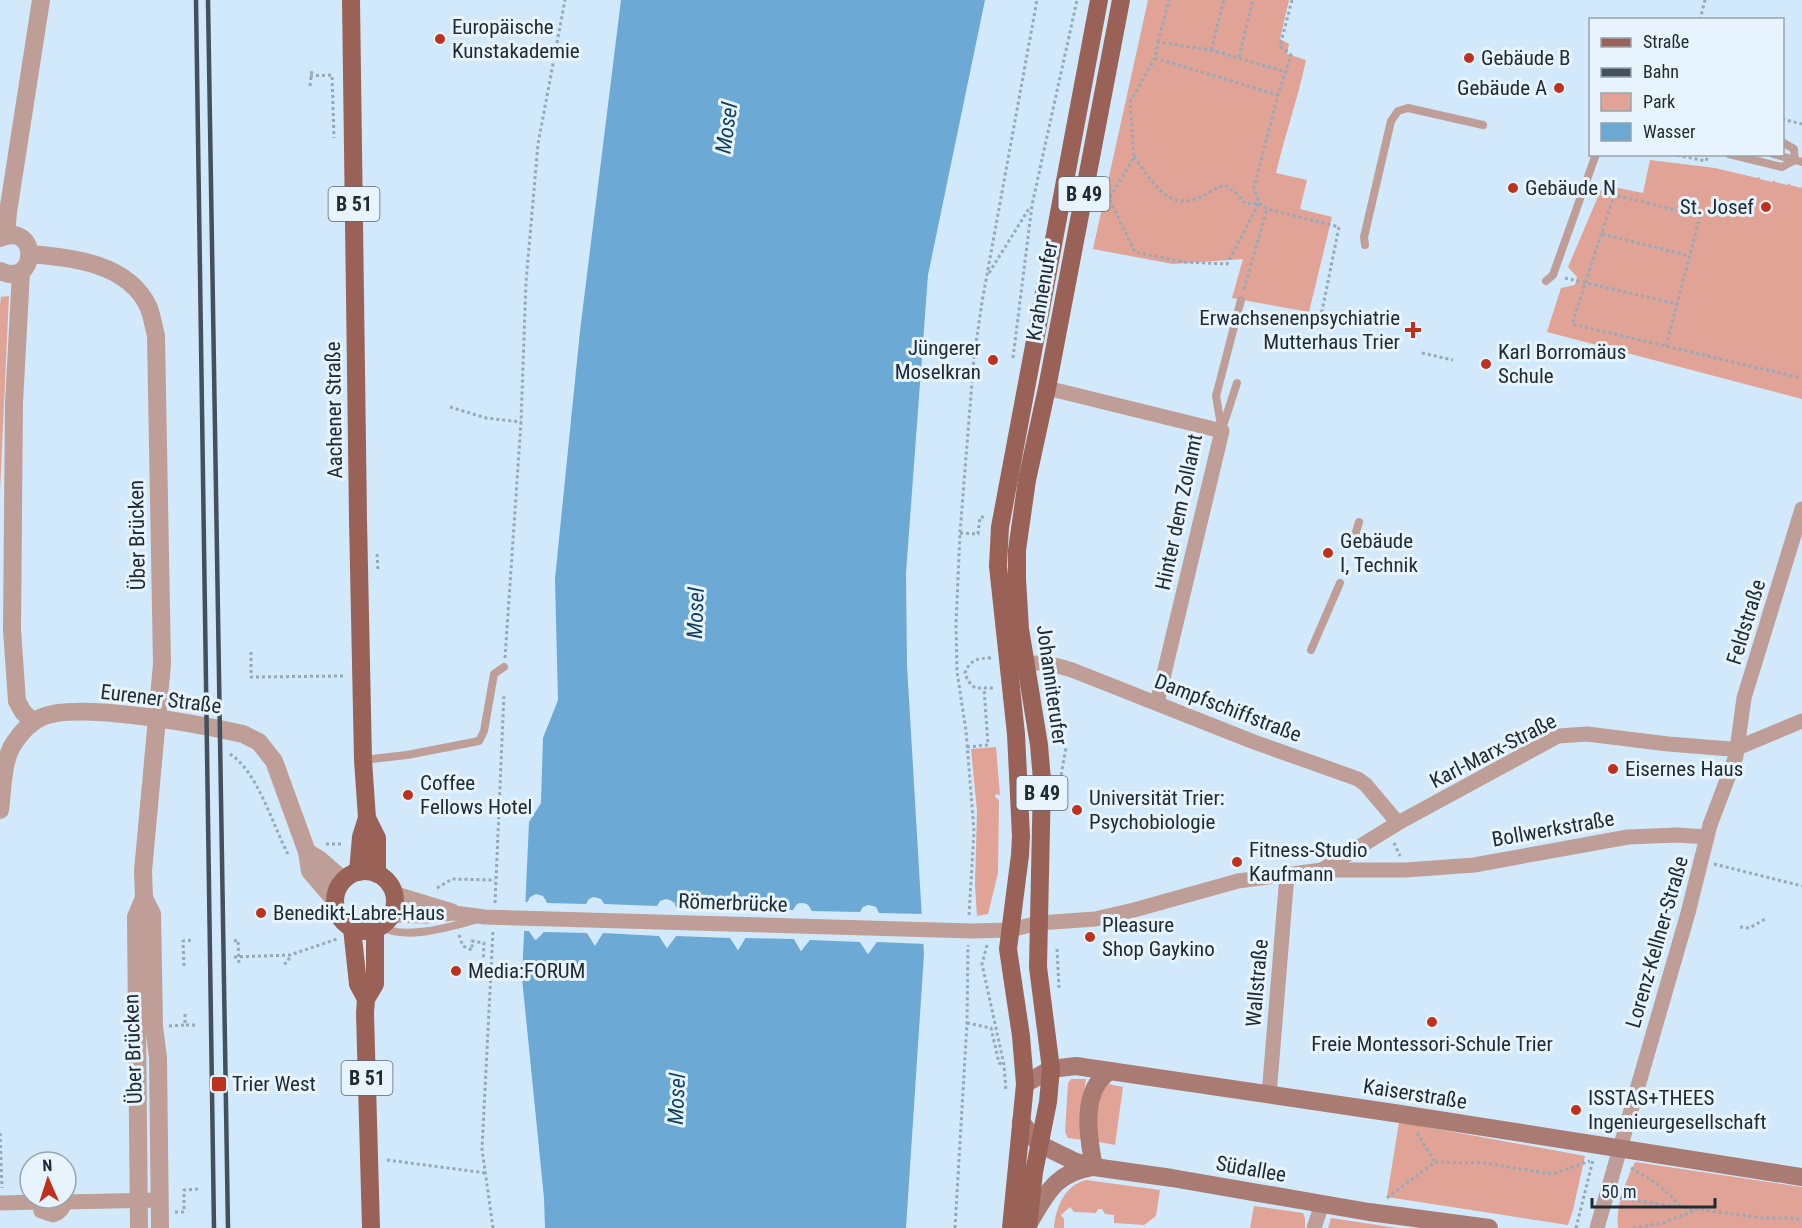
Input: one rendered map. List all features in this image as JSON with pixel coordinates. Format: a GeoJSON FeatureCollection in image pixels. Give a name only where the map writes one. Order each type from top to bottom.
{"type":"FeatureCollection","features":[{"type":"Feature","properties":{"kind":"main road","name":"Aachener Straße"},"geometry":{"type":"LineString","coordinates":[[351,0],[363,760],[368,818],[377,838],[377,874]]}},
{"type":"Feature","properties":{"kind":"main road","name":"Krahnenufer"},"geometry":{"type":"LineString","coordinates":[[1022,409],[1099,0]]}},
{"type":"Feature","properties":{"kind":"main road","name":"Krahnenufer"},"geometry":{"type":"LineString","coordinates":[[1042,413],[1121,0]]}},
{"type":"Feature","properties":{"kind":"main road"},"geometry":{"type":"LineString","coordinates":[[1034,344],[1037,377],[1041,385],[1047,388]]}},
{"type":"Feature","properties":{"kind":"main road","name":"Johanniterufer"},"geometry":{"type":"LineString","coordinates":[[1020,1122],[1025,1084],[1021,1036],[1008,949],[1021,836],[1016,734],[1006,684],[998,566],[1000,527],[1022,409]]}},
{"type":"Feature","properties":{"kind":"main road","name":"Johanniterufer"},"geometry":{"type":"LineString","coordinates":[[1039,1144],[1048,1102],[1051,1069],[1038,967],[1042,780],[1018,605],[1017,550],[1027,480],[1042,413]]}},
{"type":"Feature","properties":{"kind":"main road"},"geometry":{"type":"LineString","coordinates":[[1006,684],[1014,672],[1026,664]]}},
{"type":"Feature","properties":{"kind":"main road","name":"Aachener Straße"},"geometry":{"type":"LineString","coordinates":[[351,876],[368,818]]}},
{"type":"Feature","properties":{"kind":"main road"},"geometry":{"type":"LineString","coordinates":[[370,872],[377,874],[387,881],[393,893],[394,904],[382,923],[363,931],[347,933],[335,900],[339,886],[351,876],[370,872]]}},
{"type":"Feature","properties":{"kind":"main road","name":"B 51"},"geometry":{"type":"LineString","coordinates":[[366,999],[375,984],[382,923]]}},
{"type":"Feature","properties":{"kind":"main road","name":"B 51"},"geometry":{"type":"LineString","coordinates":[[347,933],[358,984],[366,999],[371,1228]]}},
{"type":"Feature","properties":{"kind":"main road","name":"Kaiserstraße"},"geometry":{"type":"LineString","coordinates":[[1025,1084],[1051,1069],[1076,1066],[1405,1115],[1617,1157],[1802,1177]]}},
{"type":"Feature","properties":{"kind":"main road"},"geometry":{"type":"LineString","coordinates":[[1023,1226],[1056,1182],[1076,1170],[1094,1167],[1089,1134],[1092,1096],[1096,1083],[1110,1071]]}},
{"type":"Feature","properties":{"kind":"main road","name":"Südallee"},"geometry":{"type":"LineString","coordinates":[[1020,1122],[1039,1144],[1063,1157],[1094,1167],[1369,1212],[1489,1228]]}},
{"type":"Feature","properties":{"kind":"main road","name":"B 49"},"geometry":{"type":"LineString","coordinates":[[1020,1122],[1023,1226]]}},
{"type":"Feature","properties":{"kind":"main road","name":"B 49"},"geometry":{"type":"LineString","coordinates":[[1023,1226],[1039,1144]]}},
{"type":"Feature","properties":{"kind":"street"},"geometry":{"type":"LineString","coordinates":[[0,810],[10,750],[19,736],[33,722],[23,712],[17,700],[12,630],[14,403],[21,272],[28,264],[30,254],[27,243],[23,239],[12,235],[3,237],[41,0]]}},
{"type":"Feature","properties":{"kind":"street","name":"Über Brücken"},"geometry":{"type":"LineString","coordinates":[[30,254],[85,261],[118,274],[137,290],[149,308],[156,336],[162,664],[143,871],[144,898],[152,914],[154,1028],[158,1058],[160,1228]]}},
{"type":"Feature","properties":{"kind":"street"},"geometry":{"type":"LineString","coordinates":[[0,271],[6,274],[21,272]]}},
{"type":"Feature","properties":{"kind":"street","name":"Hinter dem Zollamt"},"geometry":{"type":"LineString","coordinates":[[1047,388],[1222,431],[1157,703]]}},
{"type":"Feature","properties":{"kind":"street","name":"Feldstraße"},"geometry":{"type":"LineString","coordinates":[[1737,748],[1744,698],[1802,509]]}},
{"type":"Feature","properties":{"kind":"street","name":"Dampfschiffstraße"},"geometry":{"type":"LineString","coordinates":[[1026,664],[1049,663],[1254,742],[1358,779],[1366,785],[1394,830]]}},
{"type":"Feature","properties":{"kind":"street","name":"Eurener Straße"},"geometry":{"type":"LineString","coordinates":[[33,722],[41,717],[60,713],[137,715],[232,732],[254,739],[270,754],[279,772],[310,871],[335,900]]}},
{"type":"Feature","properties":{"kind":"street","name":"Karl-Marx-Straße"},"geometry":{"type":"LineString","coordinates":[[1322,870],[1558,736],[1587,734],[1668,744],[1737,748],[1802,721]]}},
{"type":"Feature","properties":{"kind":"street","name":"Lorenz-Kellner-Straße"},"geometry":{"type":"LineString","coordinates":[[1597,1228],[1685,924],[1707,837],[1737,748]]}},
{"type":"Feature","properties":{"kind":"street","name":"Bollwerkstraße"},"geometry":{"type":"LineString","coordinates":[[1405,865],[1474,865],[1628,837],[1678,835],[1707,837]]}},
{"type":"Feature","properties":{"kind":"street"},"geometry":{"type":"LineString","coordinates":[[305,852],[351,876]]}},
{"type":"Feature","properties":{"kind":"street","name":"Karl-Marx-Straße"},"geometry":{"type":"LineString","coordinates":[[1010,930],[1039,923],[1095,919],[1238,881],[1322,870],[1405,865]]}},
{"type":"Feature","properties":{"kind":"street","name":"Wallstraße"},"geometry":{"type":"LineString","coordinates":[[1269,1095],[1287,875]]}},
{"type":"Feature","properties":{"kind":"street","name":"Römerbrücke"},"geometry":{"type":"LineString","coordinates":[[393,893],[454,913]]}},
{"type":"Feature","properties":{"kind":"street","name":"Über Brücken"},"geometry":{"type":"LineString","coordinates":[[139,1228],[136,917],[144,898]]}},
{"type":"Feature","properties":{"kind":"street","name":"Römerbrücke"},"geometry":{"type":"LineString","coordinates":[[382,923],[454,913],[491,918],[972,935],[1010,930]]}},
{"type":"Feature","properties":{"kind":"street"},"geometry":{"type":"LineString","coordinates":[[78,1200],[159,1200]]}},
{"type":"Feature","properties":{"kind":"street"},"geometry":{"type":"LineString","coordinates":[[1,1203],[18,1202]]}},
{"type":"Feature","properties":{"kind":"street"},"geometry":{"type":"LineString","coordinates":[[1314,1228],[1322,1204]]}},
{"type":"Feature","properties":{"kind":"street"},"geometry":{"type":"LineString","coordinates":[[41,1210],[53,1219],[61,1210]]}},
{"type":"Feature","properties":{"kind":"lane"},"geometry":{"type":"LineString","coordinates":[[1365,245],[1364,237],[1391,121],[1398,111],[1408,108],[1483,125]]}},
{"type":"Feature","properties":{"kind":"lane"},"geometry":{"type":"LineString","coordinates":[[1784,143],[1794,149],[1799,161]]}},
{"type":"Feature","properties":{"kind":"lane"},"geometry":{"type":"LineString","coordinates":[[1546,281],[1553,275],[1595,156]]}},
{"type":"Feature","properties":{"kind":"lane"},"geometry":{"type":"LineString","coordinates":[[1737,156],[1782,167],[1799,161]]}},
{"type":"Feature","properties":{"kind":"lane"},"geometry":{"type":"LineString","coordinates":[[1780,156],[1799,161]]}},
{"type":"Feature","properties":{"kind":"lane"},"geometry":{"type":"LineString","coordinates":[[1222,431],[1216,396],[1241,300]]}},
{"type":"Feature","properties":{"kind":"lane"},"geometry":{"type":"LineString","coordinates":[[1222,431],[1237,383]]}},
{"type":"Feature","properties":{"kind":"lane"},"geometry":{"type":"LineString","coordinates":[[1353,542],[1359,522]]}},
{"type":"Feature","properties":{"kind":"lane"},"geometry":{"type":"LineString","coordinates":[[1311,650],[1340,583]]}},
{"type":"Feature","properties":{"kind":"lane"},"geometry":{"type":"LineString","coordinates":[[363,760],[406,755],[479,741],[484,732],[494,674],[504,667]]}},
{"type":"Feature","properties":{"kind":"lane"},"geometry":{"type":"LineString","coordinates":[[382,923],[388,931],[442,929],[491,918]]}},
{"type":"Feature","properties":{"kind":"path"},"geometry":{"type":"LineString","coordinates":[[493,1228],[482,1149],[492,968],[491,918],[501,773],[504,667],[521,422],[526,282],[538,144],[565,0]]}},
{"type":"Feature","properties":{"kind":"path"},"geometry":{"type":"LineString","coordinates":[[969,916],[974,831],[967,747],[957,672],[960,533],[974,357],[1037,0]]}},
{"type":"Feature","properties":{"kind":"path"},"geometry":{"type":"LineString","coordinates":[[1013,358],[1032,205],[1077,0]]}},
{"type":"Feature","properties":{"kind":"path"},"geometry":{"type":"LineString","coordinates":[[1169,0],[1155,58],[1131,102],[1134,157],[1109,199],[1135,252],[1183,262],[1227,264],[1259,203]]}},
{"type":"Feature","properties":{"kind":"path"},"geometry":{"type":"LineString","coordinates":[[1211,50],[1224,0]]}},
{"type":"Feature","properties":{"kind":"path"},"geometry":{"type":"LineString","coordinates":[[1239,57],[1253,0]]}},
{"type":"Feature","properties":{"kind":"path"},"geometry":{"type":"LineString","coordinates":[[1292,0],[1280,46],[1291,55],[1254,187],[1259,203],[1267,209],[1339,227],[1321,316],[1342,322]]}},
{"type":"Feature","properties":{"kind":"path"},"geometry":{"type":"LineString","coordinates":[[1700,18],[1705,0]]}},
{"type":"Feature","properties":{"kind":"path"},"geometry":{"type":"LineString","coordinates":[[1158,42],[1211,50],[1286,72]]}},
{"type":"Feature","properties":{"kind":"path"},"geometry":{"type":"LineString","coordinates":[[507,51],[554,59]]}},
{"type":"Feature","properties":{"kind":"path"},"geometry":{"type":"LineString","coordinates":[[1155,58],[1278,95]]}},
{"type":"Feature","properties":{"kind":"path"},"geometry":{"type":"LineString","coordinates":[[310,86],[312,69]]}},
{"type":"Feature","properties":{"kind":"path"},"geometry":{"type":"LineString","coordinates":[[310,76],[332,75],[334,141]]}},
{"type":"Feature","properties":{"kind":"path"},"geometry":{"type":"LineString","coordinates":[[1784,120],[1802,124]]}},
{"type":"Feature","properties":{"kind":"path"},"geometry":{"type":"LineString","coordinates":[[1681,156],[1706,161],[1708,156]]}},
{"type":"Feature","properties":{"kind":"path"},"geometry":{"type":"LineString","coordinates":[[1134,157],[1166,197],[1183,203],[1198,199],[1216,187],[1225,186],[1236,193],[1246,204],[1259,203]]}},
{"type":"Feature","properties":{"kind":"path"},"geometry":{"type":"LineString","coordinates":[[1666,346],[1700,216],[1614,195],[1572,324],[1801,378]]}},
{"type":"Feature","properties":{"kind":"path"},"geometry":{"type":"LineString","coordinates":[[988,274],[1032,205]]}},
{"type":"Feature","properties":{"kind":"path"},"geometry":{"type":"LineString","coordinates":[[1241,300],[1267,209]]}},
{"type":"Feature","properties":{"kind":"path"},"geometry":{"type":"LineString","coordinates":[[1602,234],[1690,256]]}},
{"type":"Feature","properties":{"kind":"path"},"geometry":{"type":"LineString","coordinates":[[1553,275],[1677,304]]}},
{"type":"Feature","properties":{"kind":"path"},"geometry":{"type":"LineString","coordinates":[[1422,353],[1453,360]]}},
{"type":"Feature","properties":{"kind":"path"},"geometry":{"type":"LineString","coordinates":[[450,407],[486,417],[521,422]]}},
{"type":"Feature","properties":{"kind":"path"},"geometry":{"type":"LineString","coordinates":[[960,533],[978,534],[980,517]]}},
{"type":"Feature","properties":{"kind":"path"},"geometry":{"type":"LineString","coordinates":[[251,652],[251,677],[362,675]]}},
{"type":"Feature","properties":{"kind":"path"},"geometry":{"type":"LineString","coordinates":[[996,657],[976,658],[965,673],[968,681],[975,688],[1006,684]]}},
{"type":"Feature","properties":{"kind":"path"},"geometry":{"type":"LineString","coordinates":[[957,672],[965,673]]}},
{"type":"Feature","properties":{"kind":"path"},"geometry":{"type":"LineString","coordinates":[[967,747],[988,746],[984,688]]}},
{"type":"Feature","properties":{"kind":"path"},"geometry":{"type":"LineString","coordinates":[[230,754],[239,759],[252,775],[305,852],[349,843]]}},
{"type":"Feature","properties":{"kind":"path"},"geometry":{"type":"LineString","coordinates":[[1394,830],[1405,865]]}},
{"type":"Feature","properties":{"kind":"path"},"geometry":{"type":"LineString","coordinates":[[1701,862],[1802,886]]}},
{"type":"Feature","properties":{"kind":"path"},"geometry":{"type":"LineString","coordinates":[[437,888],[453,879],[495,880]]}},
{"type":"Feature","properties":{"kind":"path"},"geometry":{"type":"LineString","coordinates":[[1740,927],[1749,928],[1767,918]]}},
{"type":"Feature","properties":{"kind":"path"},"geometry":{"type":"LineString","coordinates":[[234,957],[290,956],[347,933]]}},
{"type":"Feature","properties":{"kind":"path"},"geometry":{"type":"LineString","coordinates":[[457,933],[463,946],[472,950],[472,942],[484,943],[483,965],[492,968]]}},
{"type":"Feature","properties":{"kind":"path"},"geometry":{"type":"LineString","coordinates":[[955,1228],[972,935]]}},
{"type":"Feature","properties":{"kind":"path"},"geometry":{"type":"LineString","coordinates":[[184,966],[183,941],[194,940]]}},
{"type":"Feature","properties":{"kind":"path"},"geometry":{"type":"LineString","coordinates":[[234,941],[238,940],[239,965]]}},
{"type":"Feature","properties":{"kind":"path"},"geometry":{"type":"LineString","coordinates":[[967,1023],[991,1028],[999,1064],[1004,1065],[982,964],[986,952]]}},
{"type":"Feature","properties":{"kind":"path"},"geometry":{"type":"LineString","coordinates":[[284,964],[288,962],[290,956]]}},
{"type":"Feature","properties":{"kind":"path"},"geometry":{"type":"LineString","coordinates":[[184,1014],[185,1025],[196,1025]]}},
{"type":"Feature","properties":{"kind":"path"},"geometry":{"type":"LineString","coordinates":[[1405,1115],[1435,1162]]}},
{"type":"Feature","properties":{"kind":"path"},"geometry":{"type":"LineString","coordinates":[[0,1133],[1,1203]]}},
{"type":"Feature","properties":{"kind":"path"},"geometry":{"type":"LineString","coordinates":[[1384,1199],[1435,1162],[1484,1163],[1552,1174],[1593,1160],[1617,1157],[1656,1183],[1681,1207]]}},
{"type":"Feature","properties":{"kind":"path"},"geometry":{"type":"LineString","coordinates":[[370,1158],[486,1173]]}},
{"type":"Feature","properties":{"kind":"path"},"geometry":{"type":"LineString","coordinates":[[1576,1228],[1593,1160]]}},
{"type":"Feature","properties":{"kind":"path"},"geometry":{"type":"LineString","coordinates":[[184,1212],[184,1190],[199,1189]]}},
{"type":"Feature","properties":{"kind":"path"},"geometry":{"type":"LineString","coordinates":[[1620,1198],[1694,1210],[1802,1221]]}},
{"type":"Feature","properties":{"kind":"path"},"geometry":{"type":"LineString","coordinates":[[1633,1228],[1663,1223],[1694,1210]]}},
{"type":"Feature","properties":{"kind":"green space"},"geometry":{"type":"Polygon","coordinates":[[[1148,0],[1289,0],[1280,39],[1289,44],[1287,54],[1306,60],[1276,173],[1307,180],[1300,209],[1332,217],[1309,312],[1232,298],[1243,259],[1173,264],[1093,249],[1148,0]]]}},
{"type":"Feature","properties":{"kind":"green space"},"geometry":{"type":"Polygon","coordinates":[[[1650,160],[1715,168],[1760,177],[1760,179],[1772,182],[1775,180],[1775,182],[1787,185],[1790,183],[1790,185],[1801,188],[1802,186],[1802,399],[1547,332],[1561,288],[1575,285],[1577,277],[1568,267],[1603,185],[1643,193],[1650,160]]]}},
{"type":"Feature","properties":{"kind":"green space"},"geometry":{"type":"Polygon","coordinates":[[[9,296],[0,491],[0,305],[1,297],[9,296]]]}},
{"type":"Feature","properties":{"kind":"green space"},"geometry":{"type":"Polygon","coordinates":[[[996,747],[1000,795],[996,794],[995,797],[999,800],[998,873],[988,914],[977,916],[975,885],[977,811],[971,749],[996,747]]]}},
{"type":"Feature","properties":{"kind":"green space"},"geometry":{"type":"Polygon","coordinates":[[[1071,1079],[1086,1079],[1084,1140],[1068,1138],[1065,1132],[1068,1083],[1071,1079]]]}},
{"type":"Feature","properties":{"kind":"green space"},"geometry":{"type":"Polygon","coordinates":[[[1104,1083],[1123,1087],[1115,1145],[1094,1141],[1096,1111],[1104,1083]]]}},
{"type":"Feature","properties":{"kind":"green space"},"geometry":{"type":"Polygon","coordinates":[[[1399,1122],[1585,1156],[1568,1225],[1387,1197],[1399,1122]]]}},
{"type":"Feature","properties":{"kind":"green space"},"geometry":{"type":"Polygon","coordinates":[[[1635,1162],[1802,1187],[1802,1228],[1618,1228],[1620,1203],[1635,1162]]]}},
{"type":"Feature","properties":{"kind":"green space"},"geometry":{"type":"Polygon","coordinates":[[[1086,1180],[1160,1190],[1156,1216],[1144,1225],[1114,1223],[1114,1215],[1105,1214],[1102,1209],[1098,1209],[1096,1213],[1074,1212],[1070,1207],[1061,1215],[1064,1219],[1064,1228],[1054,1228],[1062,1198],[1072,1187],[1086,1180]]]}},
{"type":"Feature","properties":{"kind":"green space"},"geometry":{"type":"Polygon","coordinates":[[[1254,1206],[1303,1213],[1305,1228],[1250,1228],[1254,1206]]]}},
{"type":"Feature","properties":{"kind":"green space"},"geometry":{"type":"Polygon","coordinates":[[[1331,1218],[1397,1228],[1328,1228],[1331,1218]]]}},
{"type":"Feature","properties":{"kind":"water","name":"Mosel"},"geometry":{"type":"Polygon","coordinates":[[[621,0],[985,0],[928,275],[906,573],[907,665],[924,954],[906,1228],[545,1228],[522,978],[529,822],[541,803],[543,738],[558,700],[555,579],[580,331],[621,0]],[[534,895],[529,898],[529,931],[536,940],[543,933],[547,903],[545,899],[534,895]],[[594,897],[588,900],[587,933],[595,945],[602,933],[604,904],[594,897]],[[666,899],[657,906],[660,937],[667,948],[676,936],[675,903],[666,899]],[[737,901],[730,904],[731,939],[738,950],[745,939],[746,906],[737,901]],[[799,903],[794,909],[794,939],[801,951],[807,941],[812,922],[812,915],[807,904],[799,903]],[[868,905],[861,910],[860,942],[868,954],[878,932],[879,919],[876,907],[868,905]]]}},
{"type":"Feature","properties":{"kind":"pier"},"geometry":{"type":"Polygon","coordinates":[[[536,894],[543,896],[547,903],[586,904],[594,897],[601,899],[604,904],[657,906],[660,901],[666,899],[672,901],[676,907],[728,908],[737,901],[743,903],[747,909],[793,910],[797,904],[804,903],[812,911],[860,912],[868,905],[876,907],[879,913],[924,914],[926,944],[877,942],[868,954],[860,942],[810,940],[801,951],[794,939],[745,938],[738,950],[730,938],[676,936],[667,948],[659,936],[603,933],[595,946],[587,933],[543,932],[535,940],[529,931],[521,931],[522,902],[527,902],[536,894]],[[536,897],[530,903],[532,930],[536,935],[540,931],[544,903],[536,897]],[[592,900],[589,904],[590,932],[595,940],[600,933],[601,905],[597,900],[592,900]],[[666,902],[660,907],[663,936],[667,943],[673,935],[673,907],[666,902]],[[738,904],[731,908],[733,938],[738,945],[742,938],[743,909],[738,904]],[[799,906],[797,910],[797,939],[801,946],[806,940],[808,911],[806,907],[799,906]],[[866,908],[864,913],[863,941],[869,949],[874,942],[874,909],[866,908]]]}},
{"type":"Feature","properties":{"kind":"railway"},"geometry":{"type":"LineString","coordinates":[[196,0],[214,1228]]}},
{"type":"Feature","properties":{"kind":"railway"},"geometry":{"type":"LineString","coordinates":[[208,0],[228,1228]]}},
{"type":"Feature","properties":{"kind":"place","name":"Europäische Kunstakademie"},"geometry":{"type":"Point","coordinates":[440,39]}},
{"type":"Feature","properties":{"kind":"place","name":"Gebäude B"},"geometry":{"type":"Point","coordinates":[1469,58]}},
{"type":"Feature","properties":{"kind":"place","name":"Gebäude A"},"geometry":{"type":"Point","coordinates":[1559,88]}},
{"type":"Feature","properties":{"kind":"place","name":"Gebäude N"},"geometry":{"type":"Point","coordinates":[1513,188]}},
{"type":"Feature","properties":{"kind":"place","name":"St. Josef"},"geometry":{"type":"Point","coordinates":[1766,207]}},
{"type":"Feature","properties":{"kind":"place","name":"Erwachsenenpsychiatrie Mutterhaus Trier"},"geometry":{"type":"Point","coordinates":[1413,330]}},
{"type":"Feature","properties":{"kind":"place","name":"Jüngerer Moselkran"},"geometry":{"type":"Point","coordinates":[993,360]}},
{"type":"Feature","properties":{"kind":"place","name":"Karl Borromäus Schule"},"geometry":{"type":"Point","coordinates":[1486,364]}},
{"type":"Feature","properties":{"kind":"place","name":"Gebäude I, Technik"},"geometry":{"type":"Point","coordinates":[1328,553]}},
{"type":"Feature","properties":{"kind":"place","name":"Eisernes Haus"},"geometry":{"type":"Point","coordinates":[1613,769]}},
{"type":"Feature","properties":{"kind":"place","name":"Coffee Fellows Hotel"},"geometry":{"type":"Point","coordinates":[408,795]}},
{"type":"Feature","properties":{"kind":"place","name":"Universität Trier: Psychobiologie"},"geometry":{"type":"Point","coordinates":[1077,810]}},
{"type":"Feature","properties":{"kind":"place","name":"Fitness-Studio Kaufmann"},"geometry":{"type":"Point","coordinates":[1237,862]}},
{"type":"Feature","properties":{"kind":"place","name":"Benedikt-Labre-Haus"},"geometry":{"type":"Point","coordinates":[261,913]}},
{"type":"Feature","properties":{"kind":"place","name":"Pleasure Shop Gaykino"},"geometry":{"type":"Point","coordinates":[1090,937]}},
{"type":"Feature","properties":{"kind":"place","name":"Media:FORUM"},"geometry":{"type":"Point","coordinates":[456,971]}},
{"type":"Feature","properties":{"kind":"place","name":"Freie Montessori-Schule Trier"},"geometry":{"type":"Point","coordinates":[1432,1022]}},
{"type":"Feature","properties":{"kind":"place","name":"Trier West"},"geometry":{"type":"Point","coordinates":[219,1084]}},
{"type":"Feature","properties":{"kind":"place","name":"ISSTAS+THEES Ingenieurgesellschaft"},"geometry":{"type":"Point","coordinates":[1576,1110]}}]}
